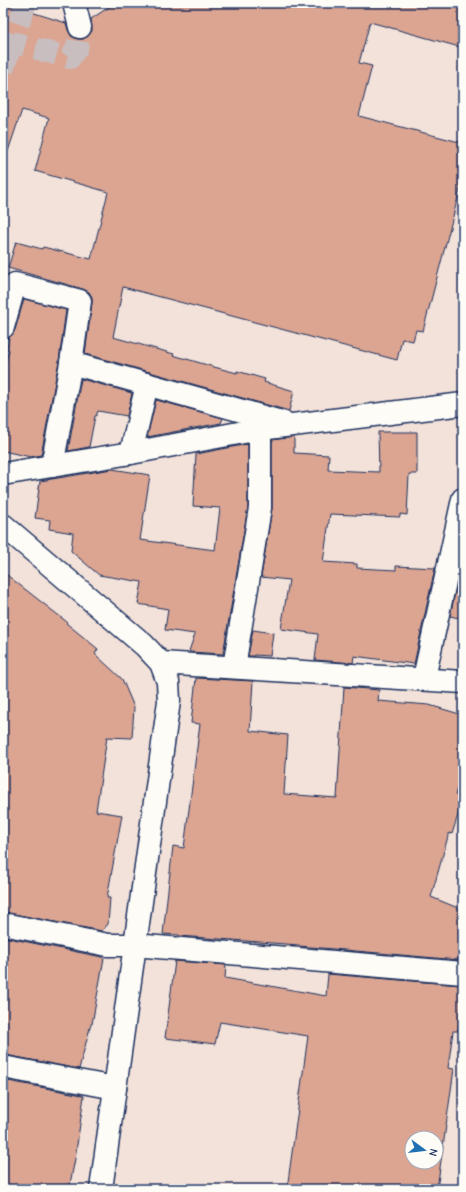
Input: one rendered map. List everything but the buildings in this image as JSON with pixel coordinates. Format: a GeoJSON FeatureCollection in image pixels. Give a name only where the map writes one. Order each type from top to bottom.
{"type":"FeatureCollection","features":[{"type":"Feature","properties":{"kind":"street"},"geometry":{"type":"LineString","coordinates":[[74,3],[80,27]]}},
{"type":"Feature","properties":{"kind":"street"},"geometry":{"type":"LineString","coordinates":[[3,327],[15,284],[80,301],[72,363],[52,466]]}},
{"type":"Feature","properties":{"kind":"street"},"geometry":{"type":"LineString","coordinates":[[72,363],[292,425]]}},
{"type":"Feature","properties":{"kind":"street"},"geometry":{"type":"LineString","coordinates":[[130,453],[147,384]]}},
{"type":"Feature","properties":{"kind":"street"},"geometry":{"type":"LineString","coordinates":[[3,474],[292,425],[463,404]]}},
{"type":"Feature","properties":{"kind":"street"},"geometry":{"type":"LineString","coordinates":[[234,667],[260,508],[260,430]]}},
{"type":"Feature","properties":{"kind":"street"},"geometry":{"type":"LineString","coordinates":[[424,678],[463,499]]}},
{"type":"Feature","properties":{"kind":"street"},"geometry":{"type":"LineString","coordinates":[[3,525],[144,645],[161,663],[168,682],[169,701],[100,1189]]}},
{"type":"Feature","properties":{"kind":"street"},"geometry":{"type":"LineString","coordinates":[[161,663],[424,678],[463,682]]}},
{"type":"Feature","properties":{"kind":"street"},"geometry":{"type":"LineString","coordinates":[[3,924],[108,944],[463,973]]}},
{"type":"Feature","properties":{"kind":"street"},"geometry":{"type":"LineString","coordinates":[[3,1067],[114,1088]]}},
{"type":"Feature","properties":{"kind":"tunnel"},"geometry":{"type":"LineString","coordinates":[[26,3],[12,42],[70,58],[77,48],[80,27]]}},
{"type":"Feature","properties":{"kind":"tunnel"},"geometry":{"type":"LineString","coordinates":[[3,70],[12,42]]}}]}
